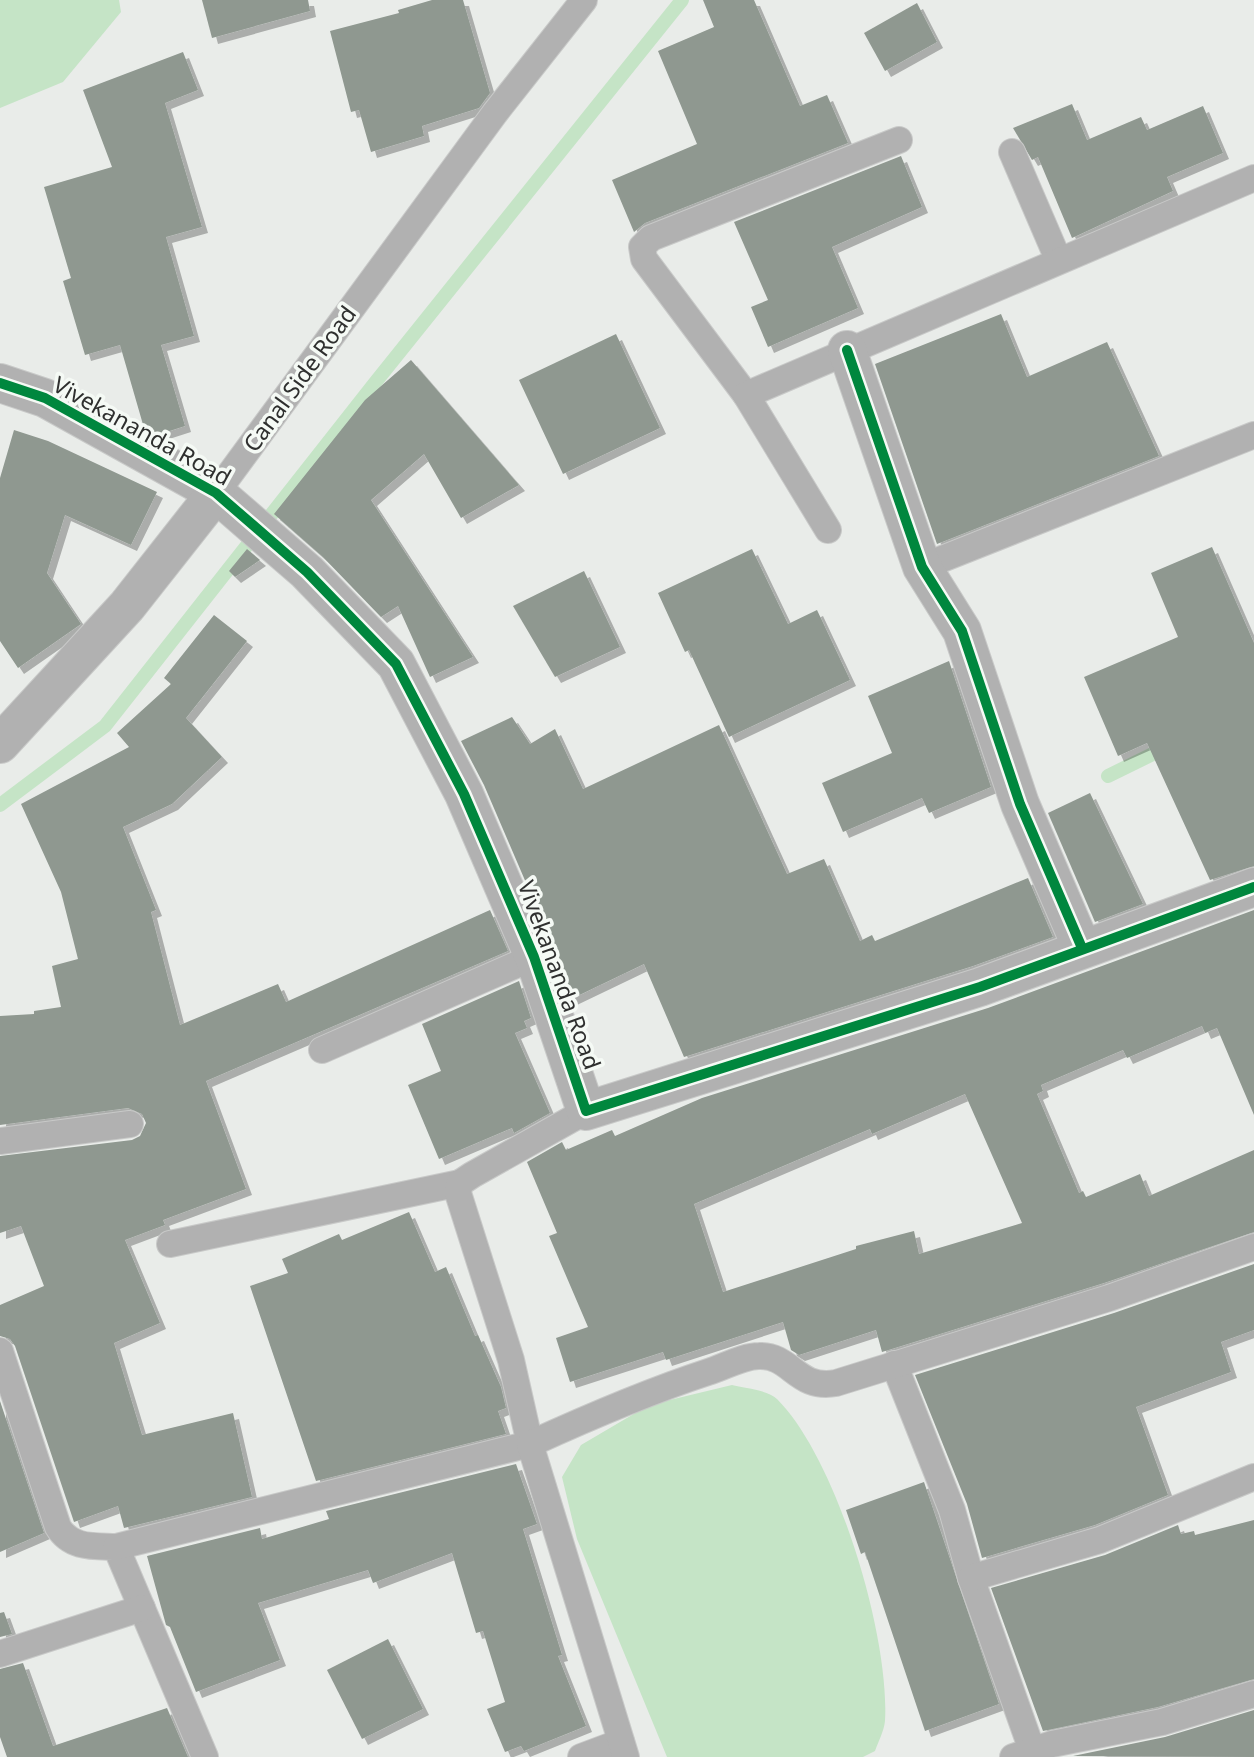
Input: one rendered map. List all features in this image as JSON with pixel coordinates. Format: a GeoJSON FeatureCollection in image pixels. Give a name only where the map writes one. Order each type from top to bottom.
{"type":"FeatureCollection","features":[{"type":"Feature","properties":{"kind":"street"},"geometry":{"type":"LineString","coordinates":[[847,350],[922,567],[962,631],[1020,804],[1082,948]]}},
{"type":"Feature","properties":{"kind":"street","name":"Vivekananda Road"},"geometry":{"type":"LineString","coordinates":[[0,383],[45,398],[223,499],[307,572],[396,664],[464,794],[534,957],[586,1111]]}},
{"type":"Feature","properties":{"kind":"street","name":"Canal Side Road"},"geometry":{"type":"LineString","coordinates":[[0,744],[223,499]]}},
{"type":"Feature","properties":{"kind":"street"},"geometry":{"type":"LineString","coordinates":[[586,1111],[980,987],[1254,887]]}},
{"type":"Feature","properties":{"kind":"lane","name":"Canal Side Road"},"geometry":{"type":"LineString","coordinates":[[223,499],[495,113],[584,0]]}},
{"type":"Feature","properties":{"kind":"lane"},"geometry":{"type":"LineString","coordinates":[[828,530],[746,395],[644,259],[642,247],[651,238],[899,140]]}},
{"type":"Feature","properties":{"kind":"lane"},"geometry":{"type":"LineString","coordinates":[[1012,152],[1058,259]]}},
{"type":"Feature","properties":{"kind":"lane"},"geometry":{"type":"LineString","coordinates":[[746,395],[1058,259],[1182,211],[1254,178]]}},
{"type":"Feature","properties":{"kind":"lane"},"geometry":{"type":"LineString","coordinates":[[922,567],[1254,435]]}},
{"type":"Feature","properties":{"kind":"lane"},"geometry":{"type":"LineString","coordinates":[[322,1049],[534,957]]}},
{"type":"Feature","properties":{"kind":"lane"},"geometry":{"type":"LineString","coordinates":[[170,1244],[460,1183],[586,1111]]}},
{"type":"Feature","properties":{"kind":"lane"},"geometry":{"type":"LineString","coordinates":[[0,1141],[130,1124]]}},
{"type":"Feature","properties":{"kind":"lane"},"geometry":{"type":"LineString","coordinates":[[460,1183],[458,1194],[511,1360],[530,1444],[624,1749],[582,1757]]}},
{"type":"Feature","properties":{"kind":"lane"},"geometry":{"type":"LineString","coordinates":[[0,1351],[63,1536],[83,1546],[117,1547],[530,1444],[637,1396],[757,1356],[779,1360],[820,1386],[1109,1298],[1254,1247]]}},
{"type":"Feature","properties":{"kind":"lane"},"geometry":{"type":"LineString","coordinates":[[894,1364],[953,1510],[971,1578],[1039,1752],[1163,1722],[1254,1695]]}},
{"type":"Feature","properties":{"kind":"lane"},"geometry":{"type":"LineString","coordinates":[[971,1578],[1100,1539],[1254,1477]]}},
{"type":"Feature","properties":{"kind":"lane"},"geometry":{"type":"LineString","coordinates":[[117,1547],[205,1757]]}},
{"type":"Feature","properties":{"kind":"lane"},"geometry":{"type":"LineString","coordinates":[[0,1654],[142,1608]]}},
{"type":"Feature","properties":{"kind":"shaded area"},"geometry":{"type":"Polygon","coordinates":[[[0,0],[119,0],[121,12],[63,82],[0,108],[0,0]]]}},
{"type":"Feature","properties":{"kind":"shaded area"},"geometry":{"type":"Polygon","coordinates":[[[732,1385],[762,1391],[777,1399],[799,1427],[820,1463],[839,1505],[869,1598],[879,1643],[884,1685],[883,1729],[875,1751],[863,1757],[667,1757],[577,1539],[562,1477],[581,1445],[649,1405],[732,1385]]]}},
{"type":"Feature","properties":{"kind":"building"},"geometry":{"type":"Polygon","coordinates":[[[202,0],[308,0],[310,11],[212,38],[202,0]]]}},
{"type":"Feature","properties":{"kind":"building"},"geometry":{"type":"Polygon","coordinates":[[[432,0],[463,0],[490,93],[479,108],[422,126],[424,136],[371,152],[359,110],[351,112],[330,31],[399,13],[398,10],[432,0]]]}},
{"type":"Feature","properties":{"kind":"building"},"geometry":{"type":"Polygon","coordinates":[[[703,0],[754,0],[800,106],[827,95],[848,143],[645,223],[634,232],[612,180],[697,144],[658,51],[714,27],[703,0]]]}},
{"type":"Feature","properties":{"kind":"building"},"geometry":{"type":"Polygon","coordinates":[[[917,3],[937,42],[885,71],[864,33],[917,3]]]}},
{"type":"Feature","properties":{"kind":"building"},"geometry":{"type":"Polygon","coordinates":[[[183,52],[198,90],[165,103],[202,227],[166,237],[194,336],[161,345],[185,426],[157,435],[144,428],[120,345],[85,355],[63,281],[71,278],[44,187],[112,167],[83,90],[183,52]]]}},
{"type":"Feature","properties":{"kind":"building"},"geometry":{"type":"Polygon","coordinates":[[[1072,104],[1087,140],[1141,117],[1147,130],[1203,106],[1223,153],[1167,177],[1173,191],[1072,238],[1038,157],[1032,160],[1013,128],[1072,104]]]}},
{"type":"Feature","properties":{"kind":"building"},"geometry":{"type":"Polygon","coordinates":[[[901,156],[922,207],[832,247],[858,308],[768,347],[751,307],[768,300],[734,222],[901,156]]]}},
{"type":"Feature","properties":{"kind":"building"},"geometry":{"type":"Polygon","coordinates":[[[1001,314],[1027,377],[1107,342],[1159,456],[937,544],[875,364],[1001,314]]]}},
{"type":"Feature","properties":{"kind":"building"},"geometry":{"type":"Polygon","coordinates":[[[616,334],[660,428],[563,474],[519,380],[616,334]]]}},
{"type":"Feature","properties":{"kind":"building"},"geometry":{"type":"Polygon","coordinates":[[[411,360],[519,485],[461,518],[424,454],[371,500],[473,657],[430,677],[398,606],[381,617],[323,557],[274,514],[365,400],[411,360]]]}},
{"type":"Feature","properties":{"kind":"building"},"geometry":{"type":"Polygon","coordinates":[[[14,430],[48,441],[157,492],[131,545],[65,515],[47,573],[81,624],[18,668],[0,641],[0,478],[14,430]]]}},
{"type":"Feature","properties":{"kind":"building"},"geometry":{"type":"Polygon","coordinates":[[[1212,547],[1254,643],[1254,866],[1210,880],[1147,743],[1118,756],[1084,677],[1178,637],[1151,573],[1212,547]]]}},
{"type":"Feature","properties":{"kind":"building"},"geometry":{"type":"Polygon","coordinates":[[[247,549],[260,560],[235,577],[229,571],[247,549]]]}},
{"type":"Feature","properties":{"kind":"building"},"geometry":{"type":"Polygon","coordinates":[[[752,549],[788,624],[817,610],[850,680],[729,737],[689,650],[685,652],[658,593],[752,549]]]}},
{"type":"Feature","properties":{"kind":"building"},"geometry":{"type":"Polygon","coordinates":[[[584,571],[620,647],[555,677],[513,606],[584,571]]]}},
{"type":"Feature","properties":{"kind":"building"},"geometry":{"type":"Polygon","coordinates":[[[214,615],[247,641],[186,718],[222,757],[172,804],[123,827],[156,910],[151,912],[180,1025],[278,984],[286,1002],[490,910],[508,951],[206,1081],[246,1189],[163,1220],[165,1225],[125,1240],[160,1323],[114,1343],[142,1435],[233,1413],[252,1497],[124,1528],[118,1506],[74,1522],[15,1346],[10,1339],[0,1336],[0,1305],[44,1286],[21,1226],[0,1233],[0,1156],[132,1140],[140,1136],[146,1123],[142,1114],[128,1108],[0,1125],[0,1016],[34,1014],[34,1011],[61,1007],[52,966],[78,959],[61,892],[21,804],[129,747],[117,733],[171,684],[164,678],[214,615]]]}},
{"type":"Feature","properties":{"kind":"building"},"geometry":{"type":"Polygon","coordinates":[[[949,661],[991,787],[929,813],[922,798],[843,832],[822,783],[892,753],[868,696],[949,661]]]}},
{"type":"Feature","properties":{"kind":"building"},"geometry":{"type":"Polygon","coordinates":[[[512,717],[530,744],[555,729],[583,789],[719,725],[787,874],[824,859],[860,941],[872,935],[875,941],[1028,878],[1053,937],[973,966],[684,1057],[644,964],[571,999],[554,948],[484,785],[461,741],[512,717]]]}},
{"type":"Feature","properties":{"kind":"building"},"geometry":{"type":"Polygon","coordinates":[[[1090,793],[1143,904],[1095,922],[1048,813],[1090,793]]]}},
{"type":"Feature","properties":{"kind":"building"},"geometry":{"type":"Polygon","coordinates":[[[1254,910],[1254,1115],[1217,1028],[1205,1033],[1202,1026],[1127,1058],[1123,1050],[1041,1085],[1043,1091],[1037,1094],[1079,1193],[1083,1191],[1086,1197],[1140,1174],[1149,1196],[1254,1150],[1254,1232],[1104,1283],[882,1352],[876,1330],[799,1355],[791,1350],[783,1322],[666,1360],[663,1352],[570,1382],[556,1338],[588,1327],[549,1236],[557,1233],[527,1162],[562,1142],[566,1150],[612,1130],[615,1136],[702,1098],[988,1008],[1254,910]],[[965,1094],[872,1134],[870,1129],[694,1204],[723,1292],[856,1249],[856,1246],[914,1231],[919,1254],[1022,1223],[965,1094]]]}},
{"type":"Feature","properties":{"kind":"building"},"geometry":{"type":"Polygon","coordinates":[[[519,981],[531,1018],[524,1021],[527,1028],[515,1033],[550,1113],[514,1133],[512,1128],[439,1159],[408,1085],[441,1071],[422,1024],[519,981]]]}},
{"type":"Feature","properties":{"kind":"building"},"geometry":{"type":"Polygon","coordinates":[[[409,1212],[435,1272],[446,1267],[475,1336],[478,1335],[501,1387],[506,1408],[498,1411],[506,1434],[316,1481],[250,1286],[288,1273],[282,1259],[339,1234],[342,1240],[409,1212]]]}},
{"type":"Feature","properties":{"kind":"building"},"geometry":{"type":"Polygon","coordinates":[[[1254,1264],[1254,1330],[1221,1342],[1231,1372],[1136,1407],[1168,1495],[1095,1525],[982,1558],[967,1504],[915,1375],[1114,1313],[1254,1264]]]}},
{"type":"Feature","properties":{"kind":"building"},"geometry":{"type":"Polygon","coordinates":[[[0,1401],[44,1533],[0,1552],[0,1401]]]}},
{"type":"Feature","properties":{"kind":"building"},"geometry":{"type":"Polygon","coordinates":[[[516,1464],[537,1524],[523,1529],[562,1655],[558,1656],[586,1726],[524,1751],[521,1746],[505,1752],[487,1709],[505,1702],[483,1631],[476,1633],[452,1553],[373,1583],[368,1570],[258,1603],[280,1660],[196,1692],[170,1627],[166,1625],[147,1556],[260,1528],[262,1539],[329,1519],[326,1511],[516,1464]]]}},
{"type":"Feature","properties":{"kind":"building"},"geometry":{"type":"Polygon","coordinates":[[[924,1482],[999,1704],[925,1731],[865,1552],[861,1554],[846,1510],[924,1482]]]}},
{"type":"Feature","properties":{"kind":"building"},"geometry":{"type":"Polygon","coordinates":[[[1254,1520],[1254,1679],[1158,1707],[1043,1731],[991,1588],[1105,1555],[1178,1525],[1181,1534],[1194,1531],[1195,1535],[1254,1520]]]}},
{"type":"Feature","properties":{"kind":"building"},"geometry":{"type":"Polygon","coordinates":[[[4,1612],[12,1634],[0,1637],[0,1613],[4,1612]]]}},
{"type":"Feature","properties":{"kind":"building"},"geometry":{"type":"Polygon","coordinates":[[[388,1639],[423,1709],[362,1739],[327,1670],[388,1639]]]}},
{"type":"Feature","properties":{"kind":"building"},"geometry":{"type":"Polygon","coordinates":[[[23,1663],[53,1746],[167,1708],[188,1757],[7,1757],[0,1737],[0,1669],[23,1663]]]}},
{"type":"Feature","properties":{"kind":"building"},"geometry":{"type":"Polygon","coordinates":[[[1254,1710],[1254,1757],[1073,1756],[1165,1737],[1254,1710]]]}},
{"type":"Feature","properties":{"kind":"waterway"},"geometry":{"type":"LineString","coordinates":[[0,805],[105,726],[374,384],[682,0]]}},
{"type":"Feature","properties":{"kind":"waterway"},"geometry":{"type":"LineString","coordinates":[[1108,776],[1167,747]]}},
{"type":"Feature","properties":{"kind":"cycle path"},"geometry":{"type":"LineString","coordinates":[[847,350],[922,567],[962,631],[1020,804],[1082,948]]}},
{"type":"Feature","properties":{"kind":"cycle path"},"geometry":{"type":"LineString","coordinates":[[0,383],[45,398],[216,493],[307,572],[396,664],[464,794],[534,957],[586,1111],[980,987],[1254,887]]}}]}
